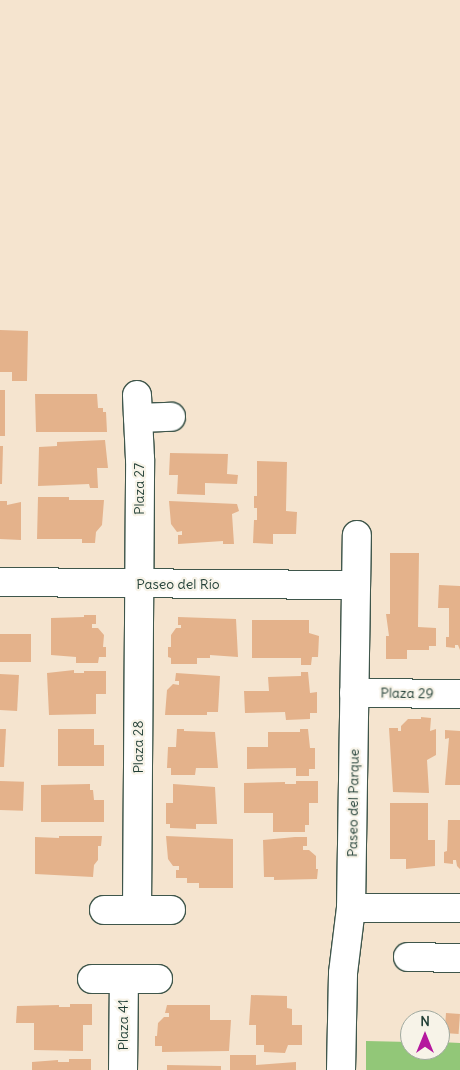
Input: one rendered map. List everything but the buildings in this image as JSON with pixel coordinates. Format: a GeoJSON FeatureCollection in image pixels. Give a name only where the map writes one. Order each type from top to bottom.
{"type":"FeatureCollection","features":[{"type":"Feature","properties":{"kind":"street","name":"Plaza 27"},"geometry":{"type":"LineString","coordinates":[[138,584],[140,459],[138,406],[171,417]]}},
{"type":"Feature","properties":{"kind":"street","name":"Paseo del Parque"},"geometry":{"type":"LineString","coordinates":[[341,1070],[343,973],[351,908],[357,535]]}},
{"type":"Feature","properties":{"kind":"street","name":"Paseo del Río"},"geometry":{"type":"LineString","coordinates":[[0,582],[356,585]]}},
{"type":"Feature","properties":{"kind":"street","name":"Plaza 28"},"geometry":{"type":"LineString","coordinates":[[137,910],[138,584]]}},
{"type":"Feature","properties":{"kind":"street","name":"Plaza 29"},"geometry":{"type":"LineString","coordinates":[[354,693],[460,694]]}},
{"type":"Feature","properties":{"kind":"street"},"geometry":{"type":"LineString","coordinates":[[351,908],[460,908]]}},
{"type":"Feature","properties":{"kind":"street"},"geometry":{"type":"LineString","coordinates":[[104,910],[171,910]]}},
{"type":"Feature","properties":{"kind":"street"},"geometry":{"type":"LineString","coordinates":[[408,957],[460,958]]}},
{"type":"Feature","properties":{"kind":"street"},"geometry":{"type":"LineString","coordinates":[[92,979],[158,979]]}},
{"type":"Feature","properties":{"kind":"street","name":"Plaza 41"},"geometry":{"type":"LineString","coordinates":[[123,1070],[124,979]]}},
{"type":"Feature","properties":{"kind":"green space"},"geometry":{"type":"Polygon","coordinates":[[[366,1041],[400,1042],[400,1060],[450,1060],[450,1042],[460,1043],[460,1070],[366,1070],[366,1041]]]}}]}
